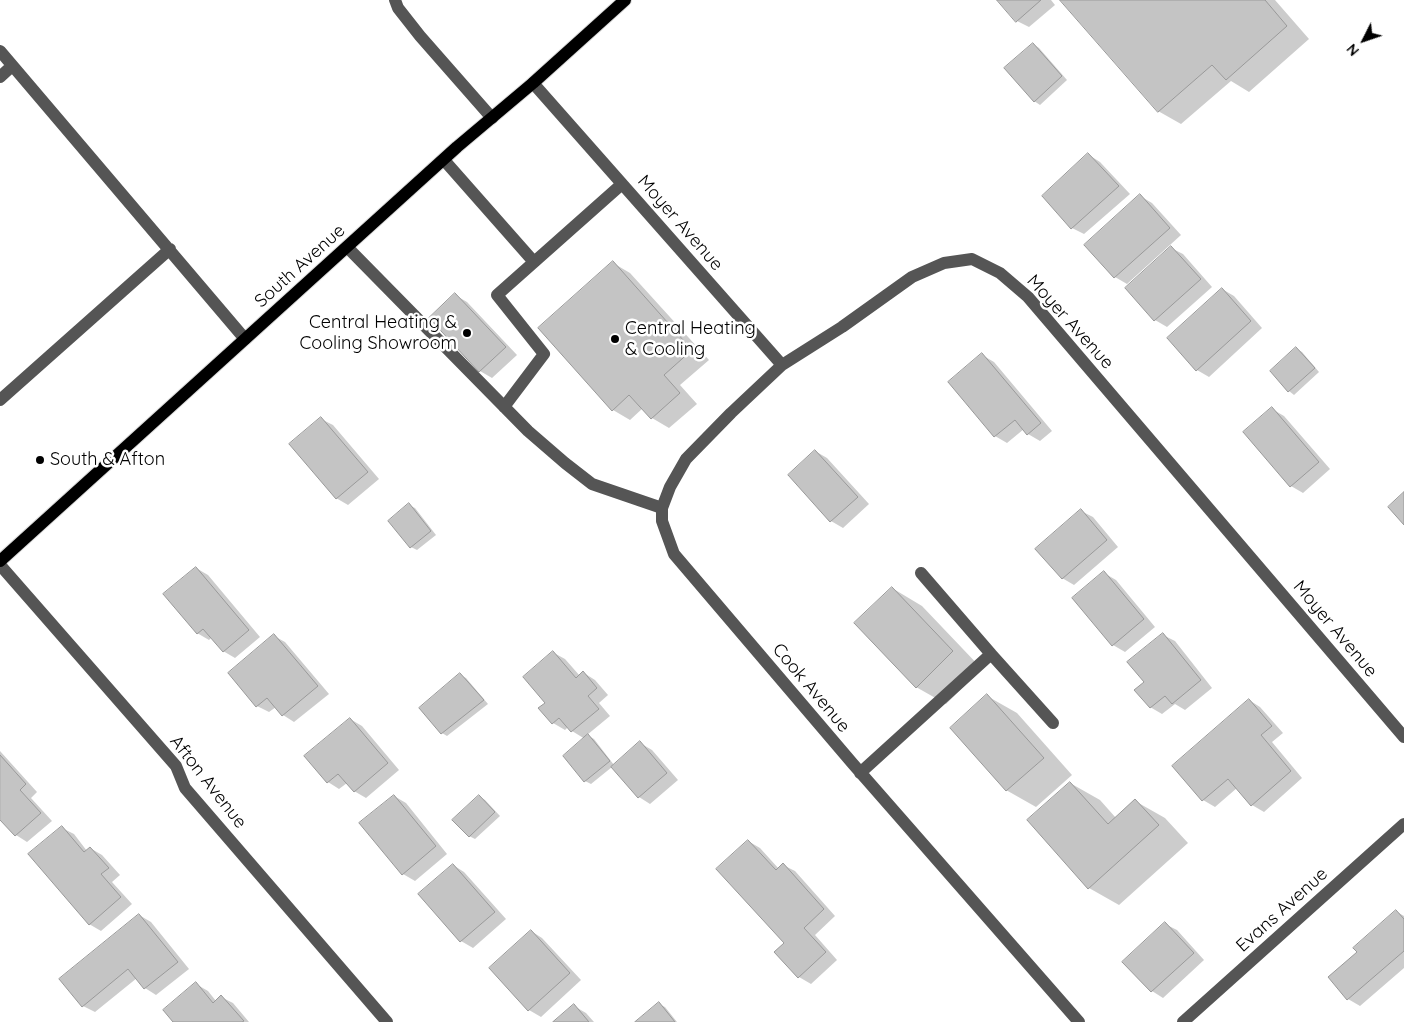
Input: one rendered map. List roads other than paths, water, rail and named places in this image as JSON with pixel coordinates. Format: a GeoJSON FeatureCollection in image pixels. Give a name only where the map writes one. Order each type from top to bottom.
{"type":"FeatureCollection","features":[{"type":"Feature","properties":{"kind":"main road","name":"South Avenue"},"geometry":{"type":"LineString","coordinates":[[0,561],[347,247],[625,0]]}},
{"type":"Feature","properties":{"kind":"street"},"geometry":{"type":"LineString","coordinates":[[396,0],[398,8],[420,36],[492,118]]}},
{"type":"Feature","properties":{"kind":"street"},"geometry":{"type":"LineString","coordinates":[[0,51],[246,339]]}},
{"type":"Feature","properties":{"kind":"street"},"geometry":{"type":"LineString","coordinates":[[0,76],[12,66]]}},
{"type":"Feature","properties":{"kind":"street","name":"Moyer Avenue"},"geometry":{"type":"LineString","coordinates":[[532,82],[782,366],[842,327],[912,277],[944,264],[972,260],[1000,273],[1028,297],[1404,737]]}},
{"type":"Feature","properties":{"kind":"street"},"geometry":{"type":"LineString","coordinates":[[444,160],[534,262]]}},
{"type":"Feature","properties":{"kind":"street"},"geometry":{"type":"LineString","coordinates":[[504,407],[544,354],[497,295],[622,184]]}},
{"type":"Feature","properties":{"kind":"street"},"geometry":{"type":"LineString","coordinates":[[347,247],[528,431],[592,484],[662,508],[670,487],[686,459],[731,413],[782,366]]}},
{"type":"Feature","properties":{"kind":"street"},"geometry":{"type":"LineString","coordinates":[[0,400],[170,249]]}},
{"type":"Feature","properties":{"kind":"street","name":"Cook Avenue"},"geometry":{"type":"LineString","coordinates":[[662,508],[662,521],[674,554],[860,772],[1079,1022]]}},
{"type":"Feature","properties":{"kind":"street","name":"Afton Avenue"},"geometry":{"type":"LineString","coordinates":[[0,565],[176,766],[185,788],[387,1022]]}},
{"type":"Feature","properties":{"kind":"street"},"geometry":{"type":"LineString","coordinates":[[921,573],[1053,723]]}},
{"type":"Feature","properties":{"kind":"street"},"geometry":{"type":"LineString","coordinates":[[860,772],[991,654]]}},
{"type":"Feature","properties":{"kind":"street","name":"Evans Avenue"},"geometry":{"type":"LineString","coordinates":[[1183,1022],[1404,824]]}},
{"type":"Feature","properties":{"kind":"place","name":"Central Heating & Cooling Showroom"},"geometry":{"type":"Point","coordinates":[467,333]}},
{"type":"Feature","properties":{"kind":"place","name":"Central Heating & Cooling"},"geometry":{"type":"Point","coordinates":[615,339]}},
{"type":"Feature","properties":{"kind":"place","name":"South & Afton"},"geometry":{"type":"Point","coordinates":[40,460]}}]}
